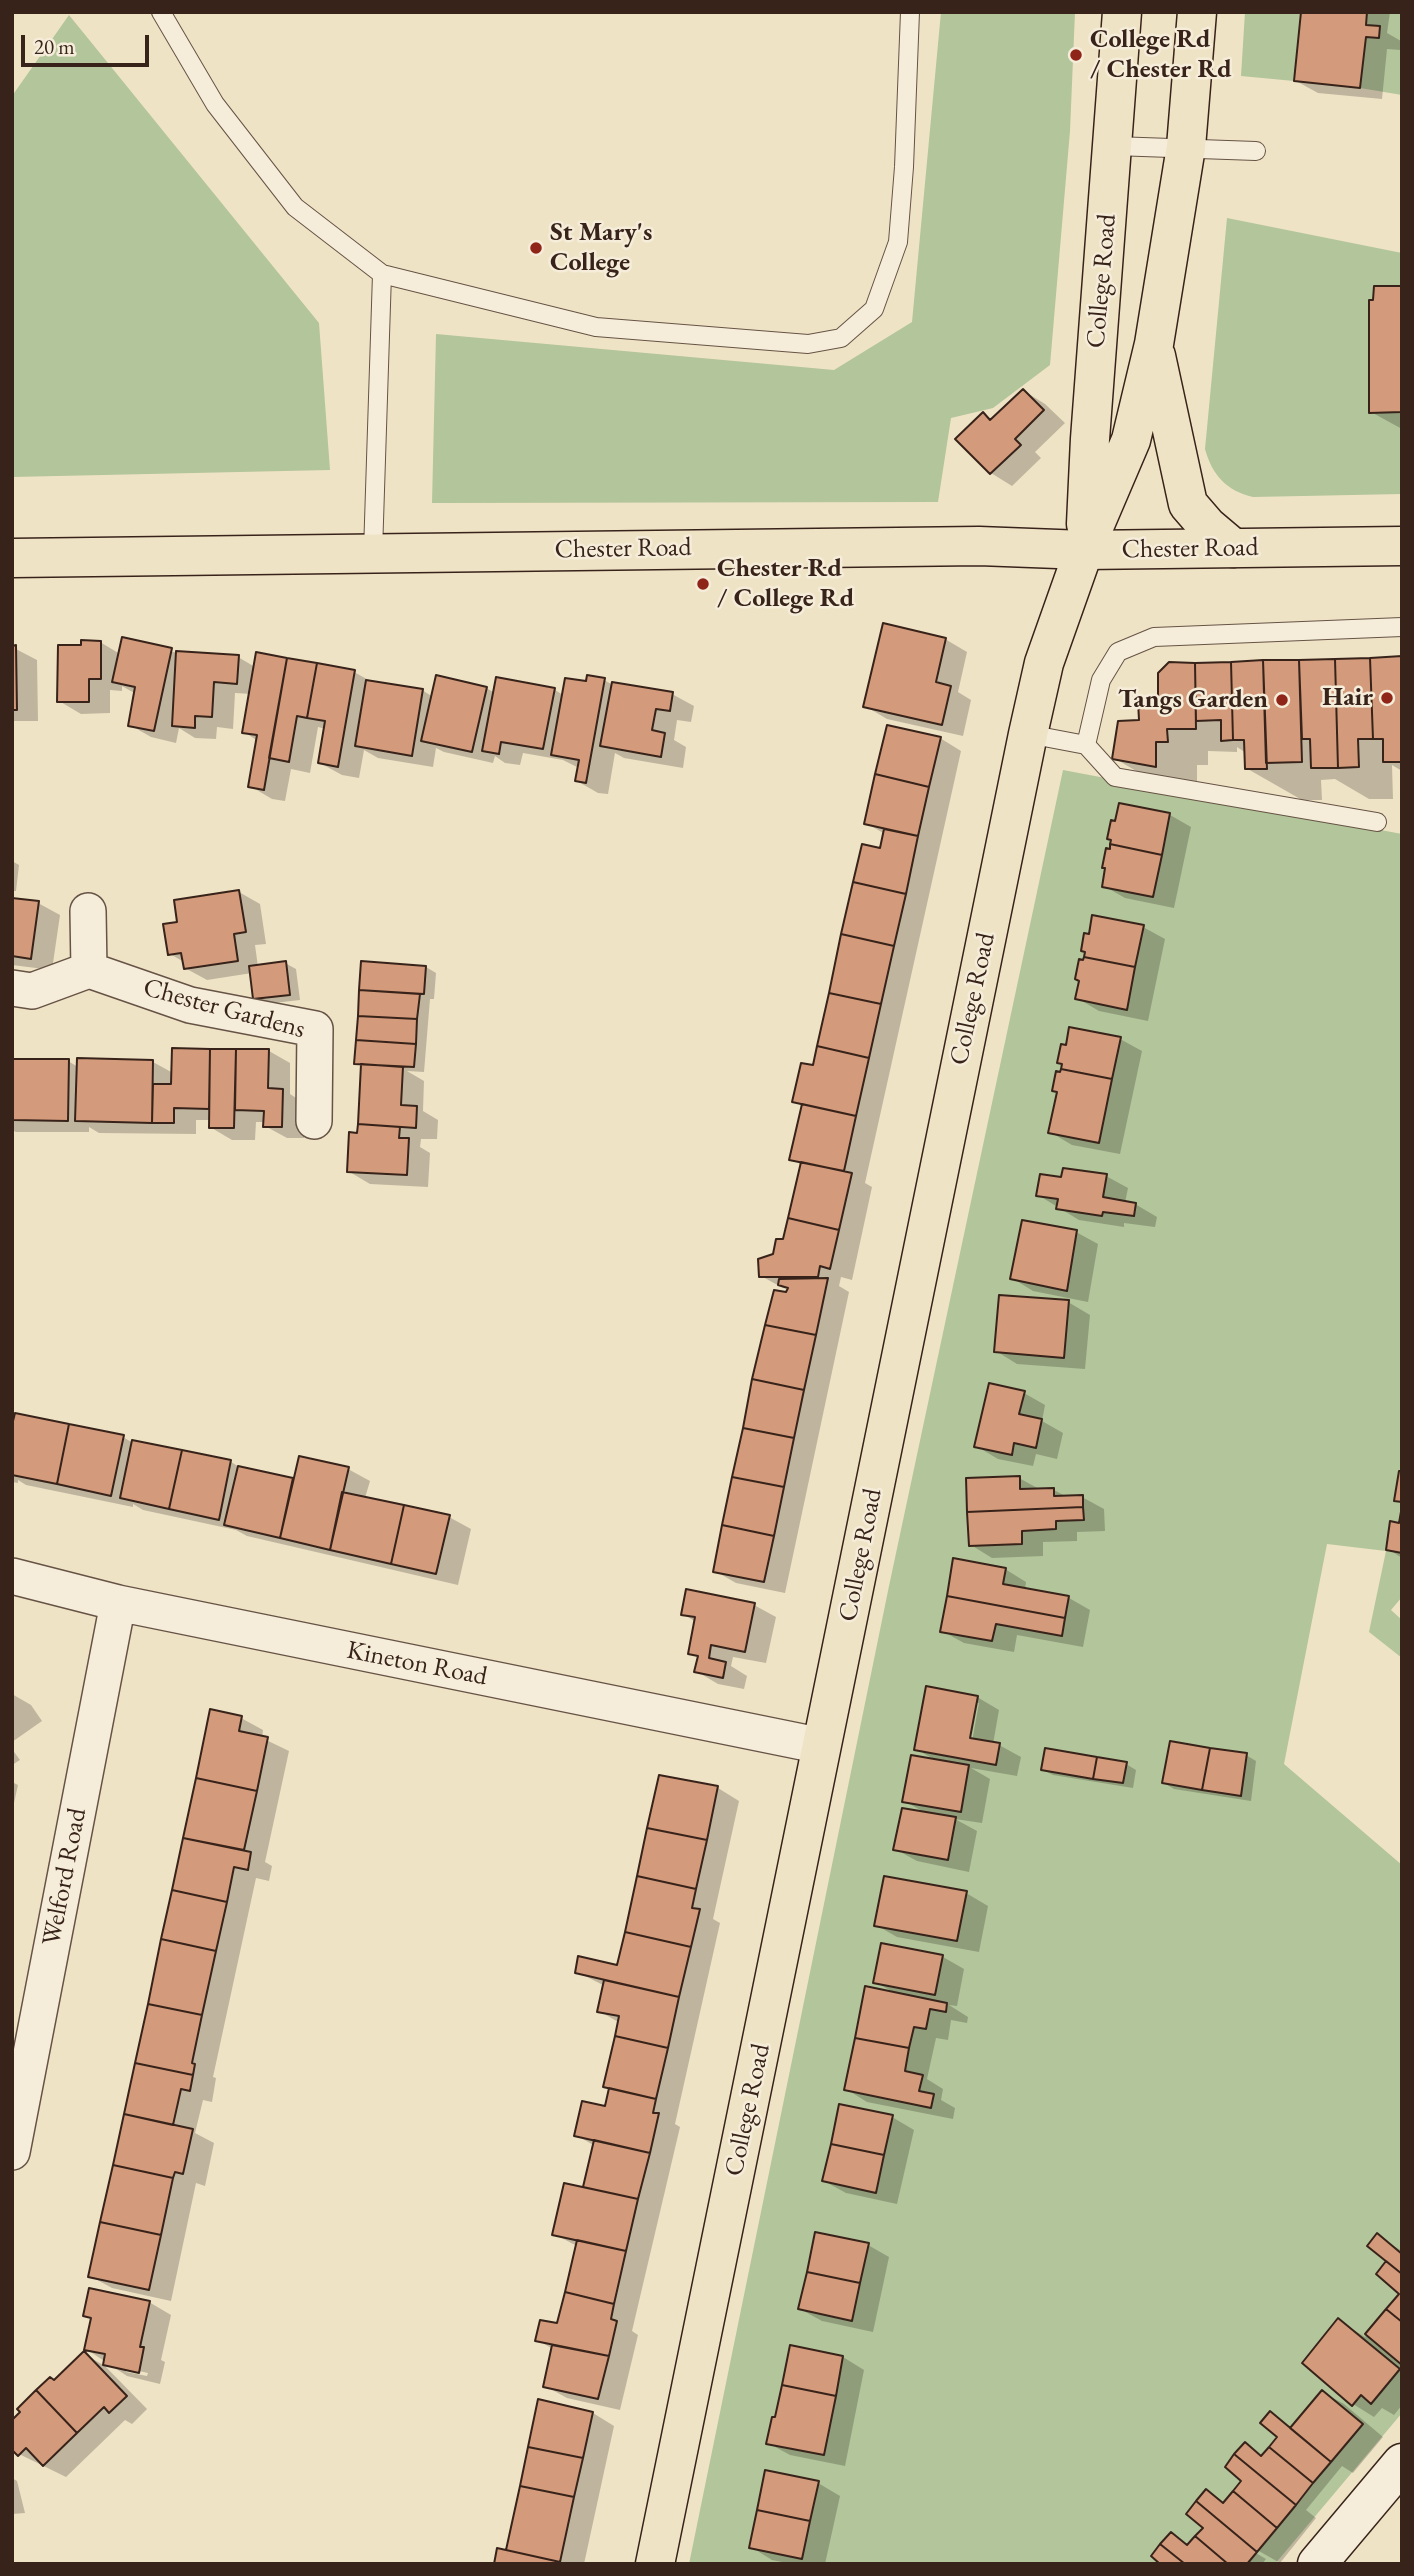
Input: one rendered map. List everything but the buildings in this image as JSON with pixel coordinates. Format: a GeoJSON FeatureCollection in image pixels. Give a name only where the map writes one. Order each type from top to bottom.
{"type":"FeatureCollection","features":[{"type":"Feature","properties":{"kind":"main road","name":"College Road"},"geometry":{"type":"LineString","coordinates":[[1084,550],[1122,12]]}},
{"type":"Feature","properties":{"kind":"main road","name":"College Road"},"geometry":{"type":"LineString","coordinates":[[655,2564],[1028,734],[1044,663],[1084,550],[1131,440],[1154,344],[1186,147],[1197,12]]}},
{"type":"Feature","properties":{"kind":"main road","name":"College Road"},"geometry":{"type":"LineString","coordinates":[[1154,344],[1188,505],[1233,548]]}},
{"type":"Feature","properties":{"kind":"main road","name":"Chester Road"},"geometry":{"type":"LineString","coordinates":[[12,558],[965,546],[1084,550],[1402,546]]}},
{"type":"Feature","properties":{"kind":"main road"},"geometry":{"type":"LineString","coordinates":[[1317,2564],[1402,2463]]}},
{"type":"Feature","properties":{"kind":"street"},"geometry":{"type":"LineString","coordinates":[[12,988],[32,991],[89,970],[88,911]]}},
{"type":"Feature","properties":{"kind":"street","name":"Chester Gardens"},"geometry":{"type":"LineString","coordinates":[[89,970],[190,1004],[315,1029],[314,1121]]}},
{"type":"Feature","properties":{"kind":"street","name":"Kineton Road"},"geometry":{"type":"LineString","coordinates":[[12,1576],[118,1603],[822,1746]]}},
{"type":"Feature","properties":{"kind":"street","name":"Welford Road"},"geometry":{"type":"LineString","coordinates":[[12,2152],[118,1603]]}},
{"type":"Feature","properties":{"kind":"lane"},"geometry":{"type":"LineString","coordinates":[[161,12],[215,104],[295,207],[382,274],[596,327],[808,344],[841,338],[874,309],[898,242],[910,12]]}},
{"type":"Feature","properties":{"kind":"lane"},"geometry":{"type":"LineString","coordinates":[[1114,146],[1256,151]]}},
{"type":"Feature","properties":{"kind":"lane"},"geometry":{"type":"LineString","coordinates":[[373,552],[382,274]]}},
{"type":"Feature","properties":{"kind":"lane"},"geometry":{"type":"LineString","coordinates":[[1086,745],[1101,680],[1118,652],[1154,637],[1402,627]]}},
{"type":"Feature","properties":{"kind":"lane"},"geometry":{"type":"LineString","coordinates":[[1028,734],[1086,745],[1115,777],[1377,822]]}},
{"type":"Feature","properties":{"kind":"green space"},"geometry":{"type":"Polygon","coordinates":[[[941,12],[1075,12],[1070,131],[1050,365],[993,408],[951,418],[938,502],[432,503],[436,334],[834,370],[912,322],[941,12]]]}},
{"type":"Feature","properties":{"kind":"green space"},"geometry":{"type":"Polygon","coordinates":[[[1245,12],[1301,12],[1294,81],[1241,76],[1245,12]]]}},
{"type":"Feature","properties":{"kind":"green space"},"geometry":{"type":"Polygon","coordinates":[[[1367,12],[1402,12],[1402,95],[1360,88],[1366,37],[1379,38],[1380,27],[1366,25],[1367,12]]]}},
{"type":"Feature","properties":{"kind":"green space"},"geometry":{"type":"Polygon","coordinates":[[[69,15],[319,323],[330,470],[12,477],[12,96],[69,15]]]}},
{"type":"Feature","properties":{"kind":"green space"},"geometry":{"type":"Polygon","coordinates":[[[1227,218],[1402,253],[1402,494],[1253,497],[1236,491],[1216,474],[1205,449],[1227,218]]]}},
{"type":"Feature","properties":{"kind":"green space"},"geometry":{"type":"Polygon","coordinates":[[[1063,770],[1402,834],[1402,1471],[1395,1501],[1402,1502],[1399,1523],[1390,1522],[1386,1550],[1402,1553],[1402,1597],[1391,1610],[1402,1620],[1402,1658],[1369,1632],[1386,1551],[1327,1544],[1284,1764],[1402,1865],[1402,2413],[1275,2564],[689,2564],[889,1586],[1063,770]]]}},
{"type":"Feature","properties":{"kind":"place","name":"College Rd / Chester Rd"},"geometry":{"type":"Point","coordinates":[1076,55]}},
{"type":"Feature","properties":{"kind":"place","name":"St Mary's College"},"geometry":{"type":"Point","coordinates":[536,248]}},
{"type":"Feature","properties":{"kind":"place","name":"Chester Rd / College Rd"},"geometry":{"type":"Point","coordinates":[703,584]}},
{"type":"Feature","properties":{"kind":"place","name":"Hair"},"geometry":{"type":"Point","coordinates":[1387,698]}},
{"type":"Feature","properties":{"kind":"place","name":"Tangs Garden"},"geometry":{"type":"Point","coordinates":[1282,700]}}]}
